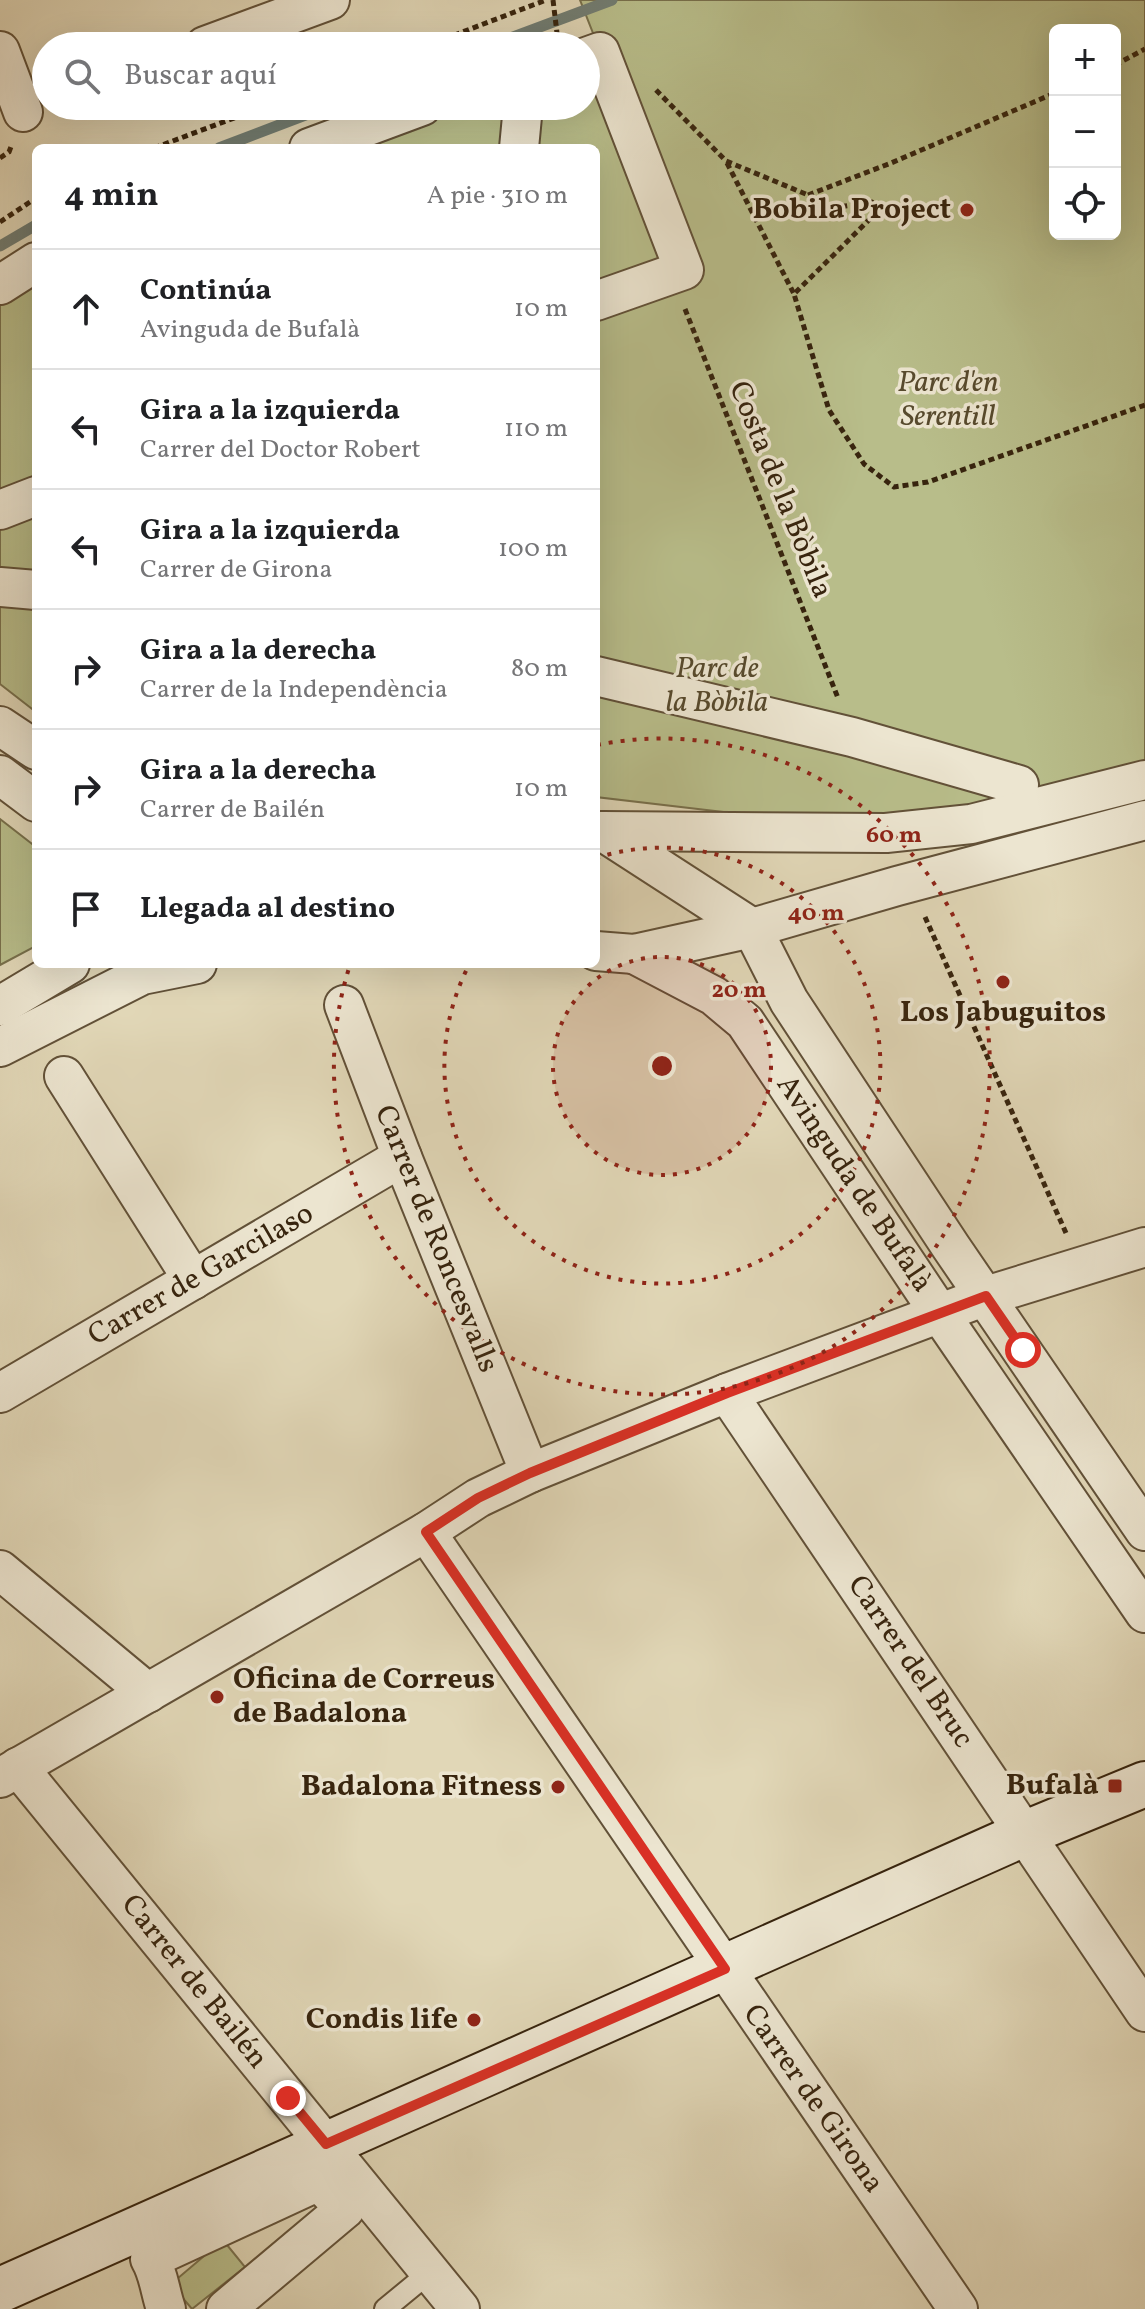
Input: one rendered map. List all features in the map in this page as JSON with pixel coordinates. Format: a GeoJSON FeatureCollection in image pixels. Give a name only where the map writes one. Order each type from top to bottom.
{"type":"FeatureCollection","features":[{"type":"Feature","properties":{"kind":"street"},"geometry":{"type":"LineString","coordinates":[[243,32],[330,0]]}},
{"type":"Feature","properties":{"kind":"street"},"geometry":{"type":"LineString","coordinates":[[0,51],[23,113]]}},
{"type":"Feature","properties":{"kind":"street"},"geometry":{"type":"LineString","coordinates":[[600,52],[684,270],[668,266],[600,285]]}},
{"type":"Feature","properties":{"kind":"street"},"geometry":{"type":"LineString","coordinates":[[320,144],[384,120]]}},
{"type":"Feature","properties":{"kind":"street"},"geometry":{"type":"LineString","coordinates":[[519,144],[522,120]]}},
{"type":"Feature","properties":{"kind":"street"},"geometry":{"type":"LineString","coordinates":[[0,285],[32,265]]}},
{"type":"Feature","properties":{"kind":"street"},"geometry":{"type":"LineString","coordinates":[[600,299],[668,266]]}},
{"type":"Feature","properties":{"kind":"street"},"geometry":{"type":"LineString","coordinates":[[0,510],[32,498]]}},
{"type":"Feature","properties":{"kind":"street"},"geometry":{"type":"LineString","coordinates":[[0,587],[32,590]]}},
{"type":"Feature","properties":{"kind":"street"},"geometry":{"type":"LineString","coordinates":[[600,677],[852,737],[1019,785]]}},
{"type":"Feature","properties":{"kind":"street"},"geometry":{"type":"LineString","coordinates":[[0,726],[32,747]]}},
{"type":"Feature","properties":{"kind":"street"},"geometry":{"type":"LineString","coordinates":[[0,775],[32,799]]}},
{"type":"Feature","properties":{"kind":"street"},"geometry":{"type":"LineString","coordinates":[[600,831],[886,833],[971,824],[1145,780]]}},
{"type":"Feature","properties":{"kind":"street"},"geometry":{"type":"LineString","coordinates":[[600,951],[634,954],[752,928],[1145,820]]}},
{"type":"Feature","properties":{"kind":"street"},"geometry":{"type":"LineString","coordinates":[[600,832],[752,928]]}},
{"type":"Feature","properties":{"kind":"street","name":"Avinguda de Bufalà"},"geometry":{"type":"LineString","coordinates":[[752,928],[789,1001],[951,1247],[1145,1531]]}},
{"type":"Feature","properties":{"kind":"street","name":"Avinguda de Bufalà"},"geometry":{"type":"LineString","coordinates":[[634,954],[714,996],[745,1022],[1145,1613]]}},
{"type":"Feature","properties":{"kind":"street"},"geometry":{"type":"LineString","coordinates":[[0,1006],[63,968]]}},
{"type":"Feature","properties":{"kind":"street"},"geometry":{"type":"LineString","coordinates":[[0,1047],[142,975],[177,968]]}},
{"type":"Feature","properties":{"kind":"street","name":"Carrer de Roncesvalls"},"geometry":{"type":"LineString","coordinates":[[344,1005],[530,1473]]}},
{"type":"Feature","properties":{"kind":"street"},"geometry":{"type":"LineString","coordinates":[[64,1076],[193,1280]]}},
{"type":"Feature","properties":{"kind":"street","name":"Carrer de Garcilaso"},"geometry":{"type":"LineString","coordinates":[[0,1393],[402,1157]]}},
{"type":"Feature","properties":{"kind":"street"},"geometry":{"type":"LineString","coordinates":[[9,1772],[426,1532],[478,1498],[530,1473],[727,1393],[986,1296],[1145,1247]]}},
{"type":"Feature","properties":{"kind":"street","name":"Carrer del Bruc"},"geometry":{"type":"LineString","coordinates":[[727,1393],[1145,2012]]}},
{"type":"Feature","properties":{"kind":"street","name":"Carrer de Girona"},"geometry":{"type":"LineString","coordinates":[[426,1532],[958,2309]]}},
{"type":"Feature","properties":{"kind":"street"},"geometry":{"type":"LineString","coordinates":[[0,1570],[148,1693]]}},
{"type":"Feature","properties":{"kind":"street","name":"Carrer de Bailén"},"geometry":{"type":"LineString","coordinates":[[9,1772],[326,2144],[460,2309]]}},
{"type":"Feature","properties":{"kind":"street"},"geometry":{"type":"LineString","coordinates":[[0,2290],[1026,1833],[1145,1784]]}},
{"type":"Feature","properties":{"kind":"street"},"geometry":{"type":"LineString","coordinates":[[166,2309],[150,2259],[319,2181],[345,2209],[226,2309]]}},
{"type":"Feature","properties":{"kind":"lane"},"geometry":{"type":"LineString","coordinates":[[385,2309],[430,2272]]}},
{"type":"Feature","properties":{"kind":"path"},"geometry":{"type":"LineString","coordinates":[[463,32],[546,0]]}},
{"type":"Feature","properties":{"kind":"path"},"geometry":{"type":"LineString","coordinates":[[553,0],[556,32]]}},
{"type":"Feature","properties":{"kind":"path"},"geometry":{"type":"LineString","coordinates":[[1121,62],[1145,49]]}},
{"type":"Feature","properties":{"kind":"path"},"geometry":{"type":"LineString","coordinates":[[654,88],[726,161],[794,294],[829,410],[864,464],[894,487],[928,482],[1145,405]]}},
{"type":"Feature","properties":{"kind":"path"},"geometry":{"type":"LineString","coordinates":[[808,195],[1049,96]]}},
{"type":"Feature","properties":{"kind":"path"},"geometry":{"type":"LineString","coordinates":[[165,144],[229,120]]}},
{"type":"Feature","properties":{"kind":"path"},"geometry":{"type":"LineString","coordinates":[[726,161],[808,195],[818,210],[872,202],[876,213],[794,294]]}},
{"type":"Feature","properties":{"kind":"path"},"geometry":{"type":"LineString","coordinates":[[0,222],[32,201]]}},
{"type":"Feature","properties":{"kind":"path","name":"Costa de la Bòbila"},"geometry":{"type":"LineString","coordinates":[[668,266],[852,737]]}},
{"type":"Feature","properties":{"kind":"path"},"geometry":{"type":"LineString","coordinates":[[924,915],[1071,1244]]}},
{"type":"Feature","properties":{"kind":"green space","name":"Parc d'en Serentill"},"geometry":{"type":"Polygon","coordinates":[[[580,0],[1145,0],[1145,766],[1006,802],[900,819],[775,818],[600,797],[600,144],[350,144],[415,120],[600,120],[600,32],[593,32],[580,0]]]}},
{"type":"Feature","properties":{"kind":"green space"},"geometry":{"type":"Polygon","coordinates":[[[32,279],[32,709],[0,684],[0,299],[32,279]]]}},
{"type":"Feature","properties":{"kind":"green space"},"geometry":{"type":"Polygon","coordinates":[[[0,819],[32,844],[32,948],[0,965],[0,819]]]}},
{"type":"Feature","properties":{"kind":"green space"},"geometry":{"type":"Polygon","coordinates":[[[223,2240],[245,2267],[192,2309],[171,2284],[223,2240]]]}},
{"type":"Feature","properties":{"kind":"waterway"},"geometry":{"type":"LineString","coordinates":[[526,32],[612,0]]}},
{"type":"Feature","properties":{"kind":"waterway"},"geometry":{"type":"LineString","coordinates":[[229,144],[292,120]]}},
{"type":"Feature","properties":{"kind":"waterway"},"geometry":{"type":"LineString","coordinates":[[0,246],[32,227]]}},
{"type":"Feature","properties":{"kind":"place","name":"Bobila Project"},"geometry":{"type":"Point","coordinates":[967,210]}},
{"type":"Feature","properties":{"kind":"place","name":"Los Jabuguitos"},"geometry":{"type":"Point","coordinates":[1003,982]}},
{"type":"Feature","properties":{"kind":"place","name":"Oficina de Correus de Badalona"},"geometry":{"type":"Point","coordinates":[217,1697]}},
{"type":"Feature","properties":{"kind":"place","name":"Bufalà"},"geometry":{"type":"Point","coordinates":[1115,1786]}},
{"type":"Feature","properties":{"kind":"place","name":"Badalona Fitness"},"geometry":{"type":"Point","coordinates":[558,1787]}},
{"type":"Feature","properties":{"kind":"place","name":"Condis life"},"geometry":{"type":"Point","coordinates":[474,2020]}},
{"type":"Feature","properties":{"kind":"route"},"geometry":{"type":"LineString","coordinates":[[288,2098],[326,2144],[725,1969],[426,1532],[478,1498],[530,1473],[727,1393],[986,1296],[1023,1350]]}},
{"type":"Feature","properties":{"kind":"park label","name":"Parc de la Bòbila"},"geometry":{"type":"Point","coordinates":[717,686]}}]}
